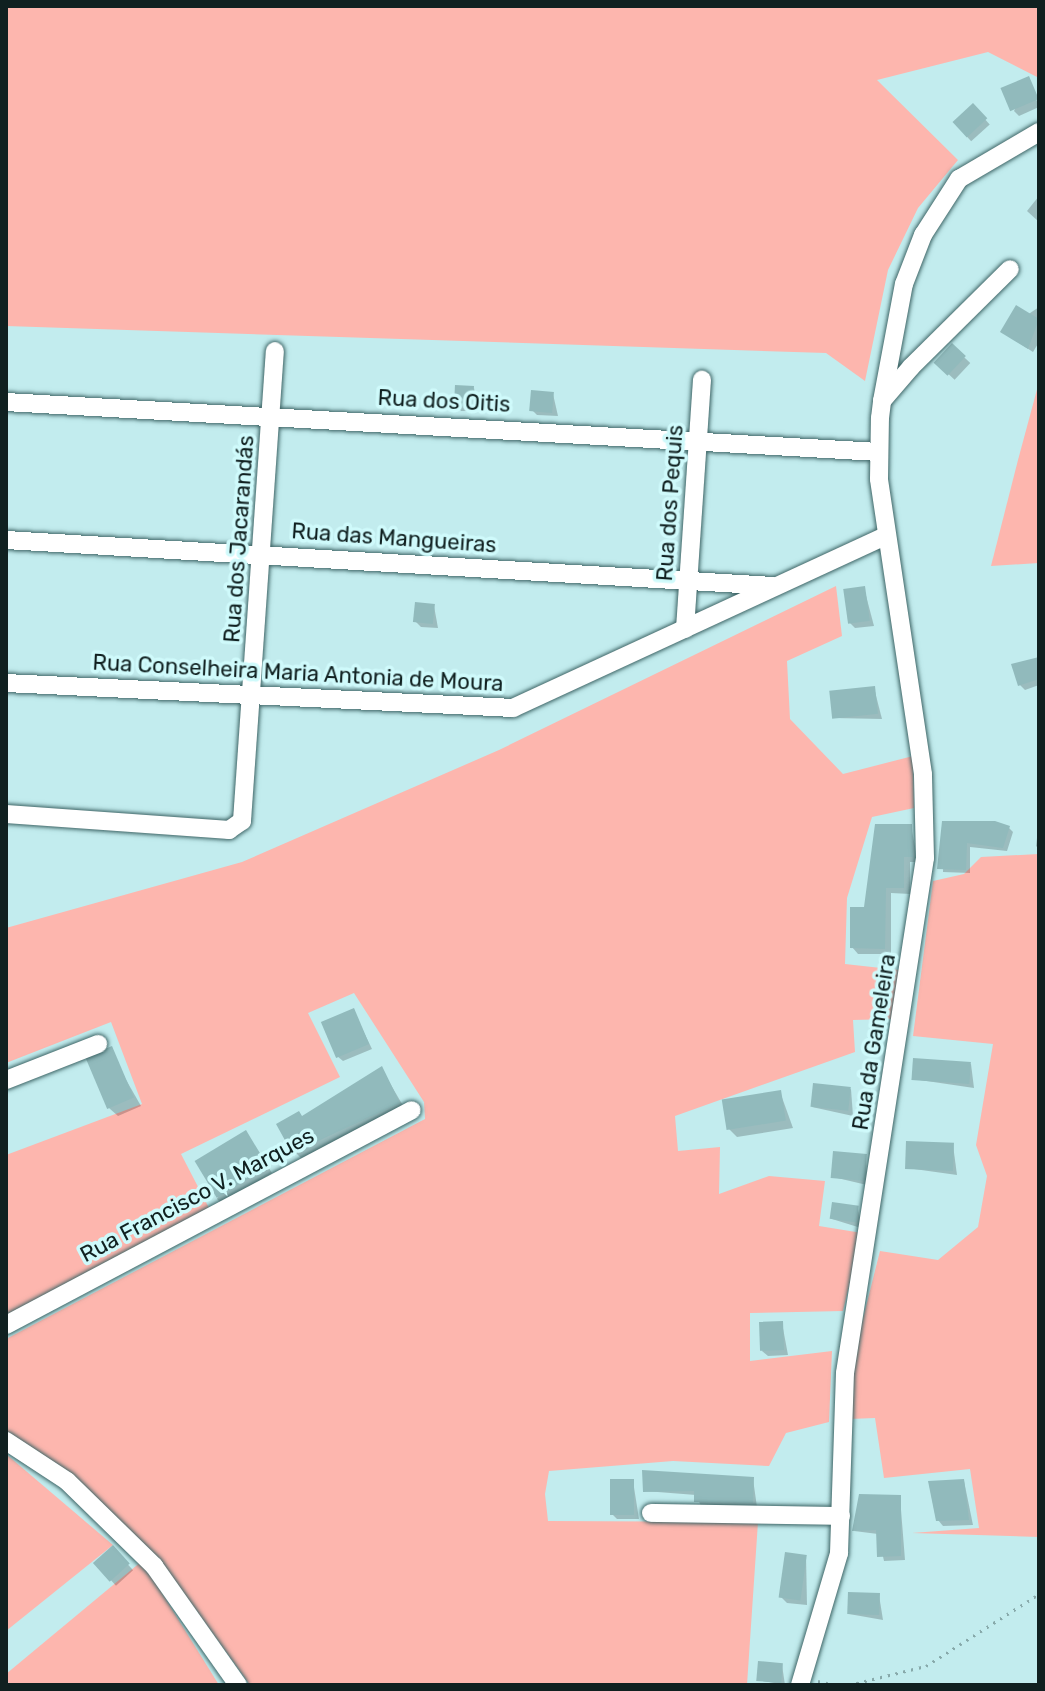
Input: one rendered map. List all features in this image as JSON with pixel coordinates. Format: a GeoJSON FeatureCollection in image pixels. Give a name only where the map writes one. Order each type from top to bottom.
{"type":"FeatureCollection","features":[{"type":"Feature","properties":{"kind":"street","name":"Rua da Gameleira"},"geometry":{"type":"LineString","coordinates":[[800,1685],[833,1589],[841,1516],[845,1373],[925,858],[923,774],[886,536],[878,452],[882,401],[904,284],[923,235],[959,179],[1039,132]]}},
{"type":"Feature","properties":{"kind":"street"},"geometry":{"type":"LineString","coordinates":[[882,401],[1010,269]]}},
{"type":"Feature","properties":{"kind":"street","name":"Rua dos Jacarandás"},"geometry":{"type":"LineString","coordinates":[[6,814],[229,830],[240,825],[253,697],[275,351]]}},
{"type":"Feature","properties":{"kind":"street","name":"Rua dos Pequis"},"geometry":{"type":"LineString","coordinates":[[685,629],[702,380]]}},
{"type":"Feature","properties":{"kind":"street","name":"Rua dos Oitis"},"geometry":{"type":"LineString","coordinates":[[6,402],[878,452]]}},
{"type":"Feature","properties":{"kind":"street","name":"Rua Conselheira Maria Antonia de Moura"},"geometry":{"type":"LineString","coordinates":[[6,683],[513,708],[886,536]]}},
{"type":"Feature","properties":{"kind":"street","name":"Rua das Mangueiras"},"geometry":{"type":"LineString","coordinates":[[6,540],[778,586]]}},
{"type":"Feature","properties":{"kind":"street"},"geometry":{"type":"LineString","coordinates":[[6,1080],[98,1044]]}},
{"type":"Feature","properties":{"kind":"street","name":"Rua Francisco V. Marques"},"geometry":{"type":"LineString","coordinates":[[6,1325],[412,1110]]}},
{"type":"Feature","properties":{"kind":"street"},"geometry":{"type":"LineString","coordinates":[[6,1441],[67,1481],[154,1566],[238,1685]]}},
{"type":"Feature","properties":{"kind":"street"},"geometry":{"type":"LineString","coordinates":[[651,1513],[841,1516]]}},
{"type":"Feature","properties":{"kind":"path"},"geometry":{"type":"LineString","coordinates":[[849,1685],[926,1666],[1039,1594]]}},
{"type":"Feature","properties":{"kind":"shaded area"},"geometry":{"type":"Polygon","coordinates":[[[6,6],[1039,6],[1039,78],[988,52],[877,80],[958,160],[918,208],[888,270],[865,381],[826,353],[6,326],[6,6]]]}},
{"type":"Feature","properties":{"kind":"shaded area"},"geometry":{"type":"Polygon","coordinates":[[[1039,382],[1039,563],[991,566],[1018,460],[1039,382]]]}},
{"type":"Feature","properties":{"kind":"shaded area"},"geometry":{"type":"Polygon","coordinates":[[[836,586],[842,636],[787,661],[790,719],[843,774],[913,756],[914,808],[872,817],[847,898],[845,964],[899,970],[893,1019],[853,1020],[855,1052],[675,1116],[678,1151],[720,1147],[719,1194],[769,1176],[825,1181],[819,1226],[862,1233],[843,1311],[750,1313],[750,1361],[832,1351],[829,1422],[786,1433],[769,1466],[673,1461],[549,1471],[545,1494],[548,1521],[758,1522],[747,1685],[250,1685],[162,1563],[73,1476],[6,1432],[6,1339],[425,1119],[424,1102],[354,993],[308,1013],[340,1077],[181,1154],[209,1208],[6,1318],[6,1155],[142,1104],[111,1022],[6,1063],[6,928],[242,862],[499,750],[836,586]]]}},
{"type":"Feature","properties":{"kind":"shaded area"},"geometry":{"type":"Polygon","coordinates":[[[1039,854],[1039,1537],[912,1533],[979,1528],[970,1469],[884,1478],[875,1418],[849,1419],[856,1346],[880,1251],[938,1260],[978,1227],[987,1176],[976,1145],[993,1044],[913,1036],[933,881],[964,874],[981,857],[1039,854]]]}},
{"type":"Feature","properties":{"kind":"shaded area"},"geometry":{"type":"Polygon","coordinates":[[[6,1454],[113,1545],[6,1631],[6,1454]]]}},
{"type":"Feature","properties":{"kind":"shaded area"},"geometry":{"type":"Polygon","coordinates":[[[142,1561],[219,1685],[9,1685],[6,1674],[142,1561]]]}},
{"type":"Feature","properties":{"kind":"building"},"geometry":{"type":"Polygon","coordinates":[[[1029,76],[1039,99],[1010,111],[1000,88],[1029,76]]]}},
{"type":"Feature","properties":{"kind":"building"},"geometry":{"type":"Polygon","coordinates":[[[973,103],[987,118],[967,137],[953,122],[973,103]]]}},
{"type":"Feature","properties":{"kind":"building"},"geometry":{"type":"Polygon","coordinates":[[[1016,305],[1039,319],[1028,349],[1000,332],[1016,305]]]}},
{"type":"Feature","properties":{"kind":"building"},"geometry":{"type":"Polygon","coordinates":[[[952,343],[966,356],[947,376],[934,363],[952,343]]]}},
{"type":"Feature","properties":{"kind":"building"},"geometry":{"type":"Polygon","coordinates":[[[455,385],[474,386],[473,407],[454,406],[455,385]]]}},
{"type":"Feature","properties":{"kind":"building"},"geometry":{"type":"Polygon","coordinates":[[[531,390],[554,392],[552,413],[529,411],[531,390]]]}},
{"type":"Feature","properties":{"kind":"building"},"geometry":{"type":"Polygon","coordinates":[[[865,586],[870,621],[848,624],[843,589],[865,586]]]}},
{"type":"Feature","properties":{"kind":"building"},"geometry":{"type":"Polygon","coordinates":[[[415,602],[435,604],[433,624],[413,622],[415,602]]]}},
{"type":"Feature","properties":{"kind":"building"},"geometry":{"type":"Polygon","coordinates":[[[1039,657],[1039,679],[1018,686],[1011,664],[1039,657]]]}},
{"type":"Feature","properties":{"kind":"building"},"geometry":{"type":"Polygon","coordinates":[[[875,686],[878,714],[832,719],[829,691],[875,686]]]}},
{"type":"Feature","properties":{"kind":"building"},"geometry":{"type":"Polygon","coordinates":[[[942,821],[995,821],[1010,826],[1003,848],[967,843],[966,870],[937,869],[942,821]]]}},
{"type":"Feature","properties":{"kind":"building"},"geometry":{"type":"Polygon","coordinates":[[[875,824],[912,824],[913,857],[904,857],[904,888],[886,888],[885,949],[850,948],[850,907],[864,907],[875,824]]]}},
{"type":"Feature","properties":{"kind":"building"},"geometry":{"type":"Polygon","coordinates":[[[354,1008],[369,1044],[336,1058],[321,1022],[354,1008]]]}},
{"type":"Feature","properties":{"kind":"building"},"geometry":{"type":"Polygon","coordinates":[[[869,1028],[883,1030],[880,1052],[866,1050],[869,1028]]]}},
{"type":"Feature","properties":{"kind":"building"},"geometry":{"type":"Polygon","coordinates":[[[112,1046],[134,1098],[107,1109],[85,1057],[112,1046]]]}},
{"type":"Feature","properties":{"kind":"building"},"geometry":{"type":"Polygon","coordinates":[[[913,1058],[971,1062],[969,1084],[911,1080],[913,1058]]]}},
{"type":"Feature","properties":{"kind":"building"},"geometry":{"type":"Polygon","coordinates":[[[382,1066],[400,1103],[292,1153],[276,1124],[299,1111],[302,1116],[382,1066]]]}},
{"type":"Feature","properties":{"kind":"building"},"geometry":{"type":"Polygon","coordinates":[[[813,1083],[851,1087],[848,1111],[810,1107],[813,1083]]]}},
{"type":"Feature","properties":{"kind":"building"},"geometry":{"type":"Polygon","coordinates":[[[781,1090],[786,1121],[727,1130],[722,1099],[781,1090]]]}},
{"type":"Feature","properties":{"kind":"building"},"geometry":{"type":"Polygon","coordinates":[[[246,1130],[268,1167],[217,1198],[195,1161],[246,1130]]]}},
{"type":"Feature","properties":{"kind":"building"},"geometry":{"type":"Polygon","coordinates":[[[906,1141],[954,1143],[953,1171],[905,1169],[906,1141]]]}},
{"type":"Feature","properties":{"kind":"building"},"geometry":{"type":"Polygon","coordinates":[[[833,1151],[867,1154],[865,1181],[831,1178],[833,1151]]]}},
{"type":"Feature","properties":{"kind":"building"},"geometry":{"type":"Polygon","coordinates":[[[832,1202],[859,1206],[856,1223],[830,1219],[832,1202]]]}},
{"type":"Feature","properties":{"kind":"building"},"geometry":{"type":"Polygon","coordinates":[[[783,1321],[784,1350],[760,1351],[759,1322],[783,1321]]]}},
{"type":"Feature","properties":{"kind":"building"},"geometry":{"type":"Polygon","coordinates":[[[642,1470],[754,1477],[753,1503],[694,1502],[694,1491],[643,1492],[642,1470]]]}},
{"type":"Feature","properties":{"kind":"building"},"geometry":{"type":"Polygon","coordinates":[[[610,1479],[634,1479],[634,1515],[610,1515],[610,1479]]]}},
{"type":"Feature","properties":{"kind":"building"},"geometry":{"type":"Polygon","coordinates":[[[964,1479],[969,1520],[936,1521],[928,1481],[964,1479]]]}},
{"type":"Feature","properties":{"kind":"building"},"geometry":{"type":"Polygon","coordinates":[[[859,1494],[901,1495],[901,1556],[877,1557],[876,1530],[852,1531],[859,1494]]]}},
{"type":"Feature","properties":{"kind":"building"},"geometry":{"type":"Polygon","coordinates":[[[113,1545],[130,1564],[110,1582],[93,1563],[113,1545]]]}},
{"type":"Feature","properties":{"kind":"building"},"geometry":{"type":"Polygon","coordinates":[[[785,1552],[807,1555],[800,1601],[779,1598],[785,1552]]]}},
{"type":"Feature","properties":{"kind":"building"},"geometry":{"type":"Polygon","coordinates":[[[848,1592],[880,1593],[879,1615],[847,1614],[848,1592]]]}},
{"type":"Feature","properties":{"kind":"building"},"geometry":{"type":"Polygon","coordinates":[[[758,1661],[783,1663],[781,1683],[756,1681],[758,1661]]]}}]}
